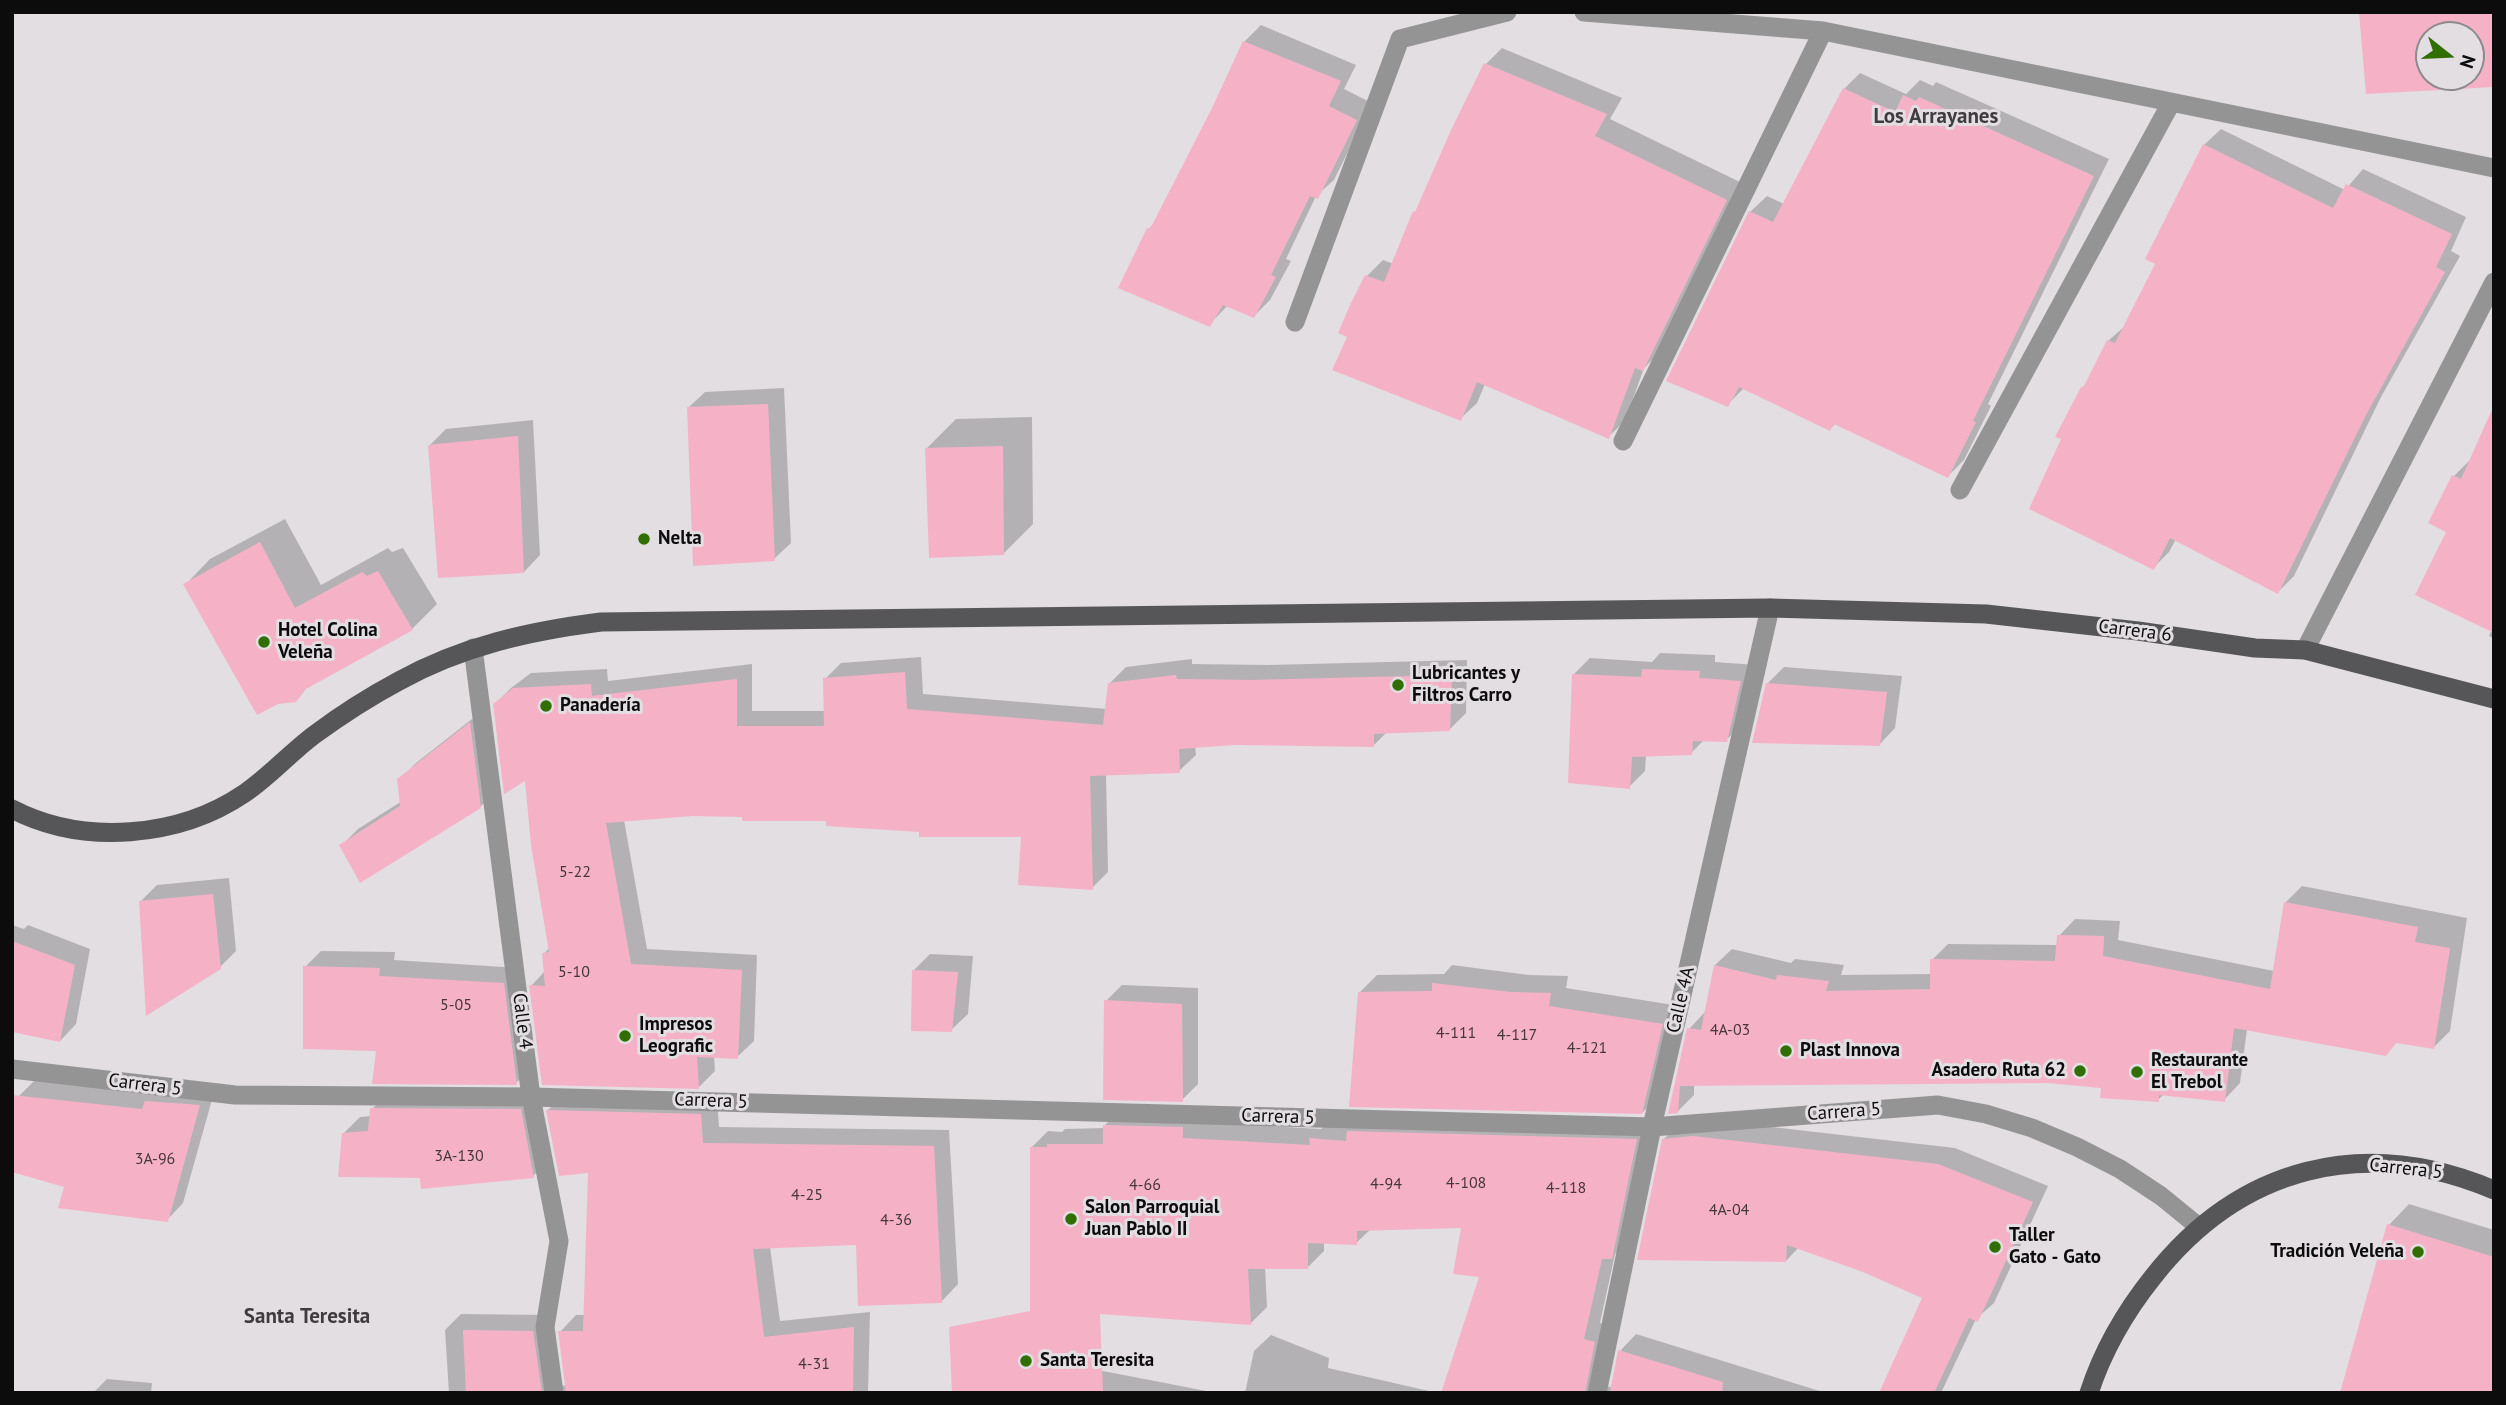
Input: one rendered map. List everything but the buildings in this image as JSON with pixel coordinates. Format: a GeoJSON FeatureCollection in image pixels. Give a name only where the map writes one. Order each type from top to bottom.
{"type":"FeatureCollection","features":[{"type":"Feature","properties":{"kind":"main road","name":"Carrera 6"},"geometry":{"type":"LineString","coordinates":[[12,809],[60,826],[98,832],[136,832],[174,825],[210,812],[244,794],[313,736],[356,705],[401,679],[473,648],[549,629],[601,622],[1770,608],[1986,614],[2138,631],[2255,648],[2305,650],[2494,699]]}},
{"type":"Feature","properties":{"kind":"main road","name":"Carrera 5"},"geometry":{"type":"LineString","coordinates":[[2199,1227],[2230,1203],[2265,1185],[2302,1172],[2341,1164],[2418,1166],[2457,1175],[2494,1190]]}},
{"type":"Feature","properties":{"kind":"main road"},"geometry":{"type":"LineString","coordinates":[[2090,1393],[2115,1333],[2139,1294],[2167,1259],[2199,1227]]}},
{"type":"Feature","properties":{"kind":"street"},"geometry":{"type":"LineString","coordinates":[[1295,322],[1401,38],[1507,12]]}},
{"type":"Feature","properties":{"kind":"street"},"geometry":{"type":"LineString","coordinates":[[1584,12],[1823,32],[2494,168]]}},
{"type":"Feature","properties":{"kind":"street"},"geometry":{"type":"LineString","coordinates":[[1623,441],[1823,32]]}},
{"type":"Feature","properties":{"kind":"street"},"geometry":{"type":"LineString","coordinates":[[1960,490],[2171,103]]}},
{"type":"Feature","properties":{"kind":"street"},"geometry":{"type":"LineString","coordinates":[[2305,650],[2494,282]]}},
{"type":"Feature","properties":{"kind":"street","name":"Calle 4A"},"geometry":{"type":"LineString","coordinates":[[1597,1393],[1653,1127],[1770,608]]}},
{"type":"Feature","properties":{"kind":"street","name":"Calle 4"},"geometry":{"type":"LineString","coordinates":[[473,648],[531,1097],[559,1241],[545,1327],[554,1393]]}},
{"type":"Feature","properties":{"kind":"street","name":"Carrera 5"},"geometry":{"type":"LineString","coordinates":[[12,1069],[235,1095],[531,1097],[1653,1127],[1938,1105],[1986,1114],[2032,1128],[2077,1147],[2120,1169],[2161,1196],[2199,1227]]}},
{"type":"Feature","properties":{"kind":"place","name":"Nelta"},"geometry":{"type":"Point","coordinates":[644,539]}},
{"type":"Feature","properties":{"kind":"place","name":"Hotel Colina Veleña"},"geometry":{"type":"Point","coordinates":[264,642]}},
{"type":"Feature","properties":{"kind":"place","name":"Lubricantes y Filtros Carro"},"geometry":{"type":"Point","coordinates":[1398,685]}},
{"type":"Feature","properties":{"kind":"place","name":"Panadería"},"geometry":{"type":"Point","coordinates":[546,706]}},
{"type":"Feature","properties":{"kind":"place","name":"Impresos Leografic"},"geometry":{"type":"Point","coordinates":[625,1036]}},
{"type":"Feature","properties":{"kind":"place","name":"Plast Innova"},"geometry":{"type":"Point","coordinates":[1786,1051]}},
{"type":"Feature","properties":{"kind":"place","name":"Asadero Ruta 62"},"geometry":{"type":"Point","coordinates":[2080,1071]}},
{"type":"Feature","properties":{"kind":"place","name":"Restaurante El Trebol"},"geometry":{"type":"Point","coordinates":[2137,1072]}},
{"type":"Feature","properties":{"kind":"place","name":"Salon Parroquial Juan Pablo II"},"geometry":{"type":"Point","coordinates":[1071,1219]}},
{"type":"Feature","properties":{"kind":"place","name":"Taller Gato - Gato"},"geometry":{"type":"Point","coordinates":[1995,1247]}},
{"type":"Feature","properties":{"kind":"place","name":"Tradición Veleña"},"geometry":{"type":"Point","coordinates":[2418,1252]}},
{"type":"Feature","properties":{"kind":"place","name":"Santa Teresita"},"geometry":{"type":"Point","coordinates":[1026,1361]}},
{"type":"Feature","properties":{"kind":"district","name":"Los Arrayanes"},"geometry":{"type":"Point","coordinates":[1936,117]}},
{"type":"Feature","properties":{"kind":"district","name":"Santa Teresita"},"geometry":{"type":"Point","coordinates":[307,1317]}}]}
